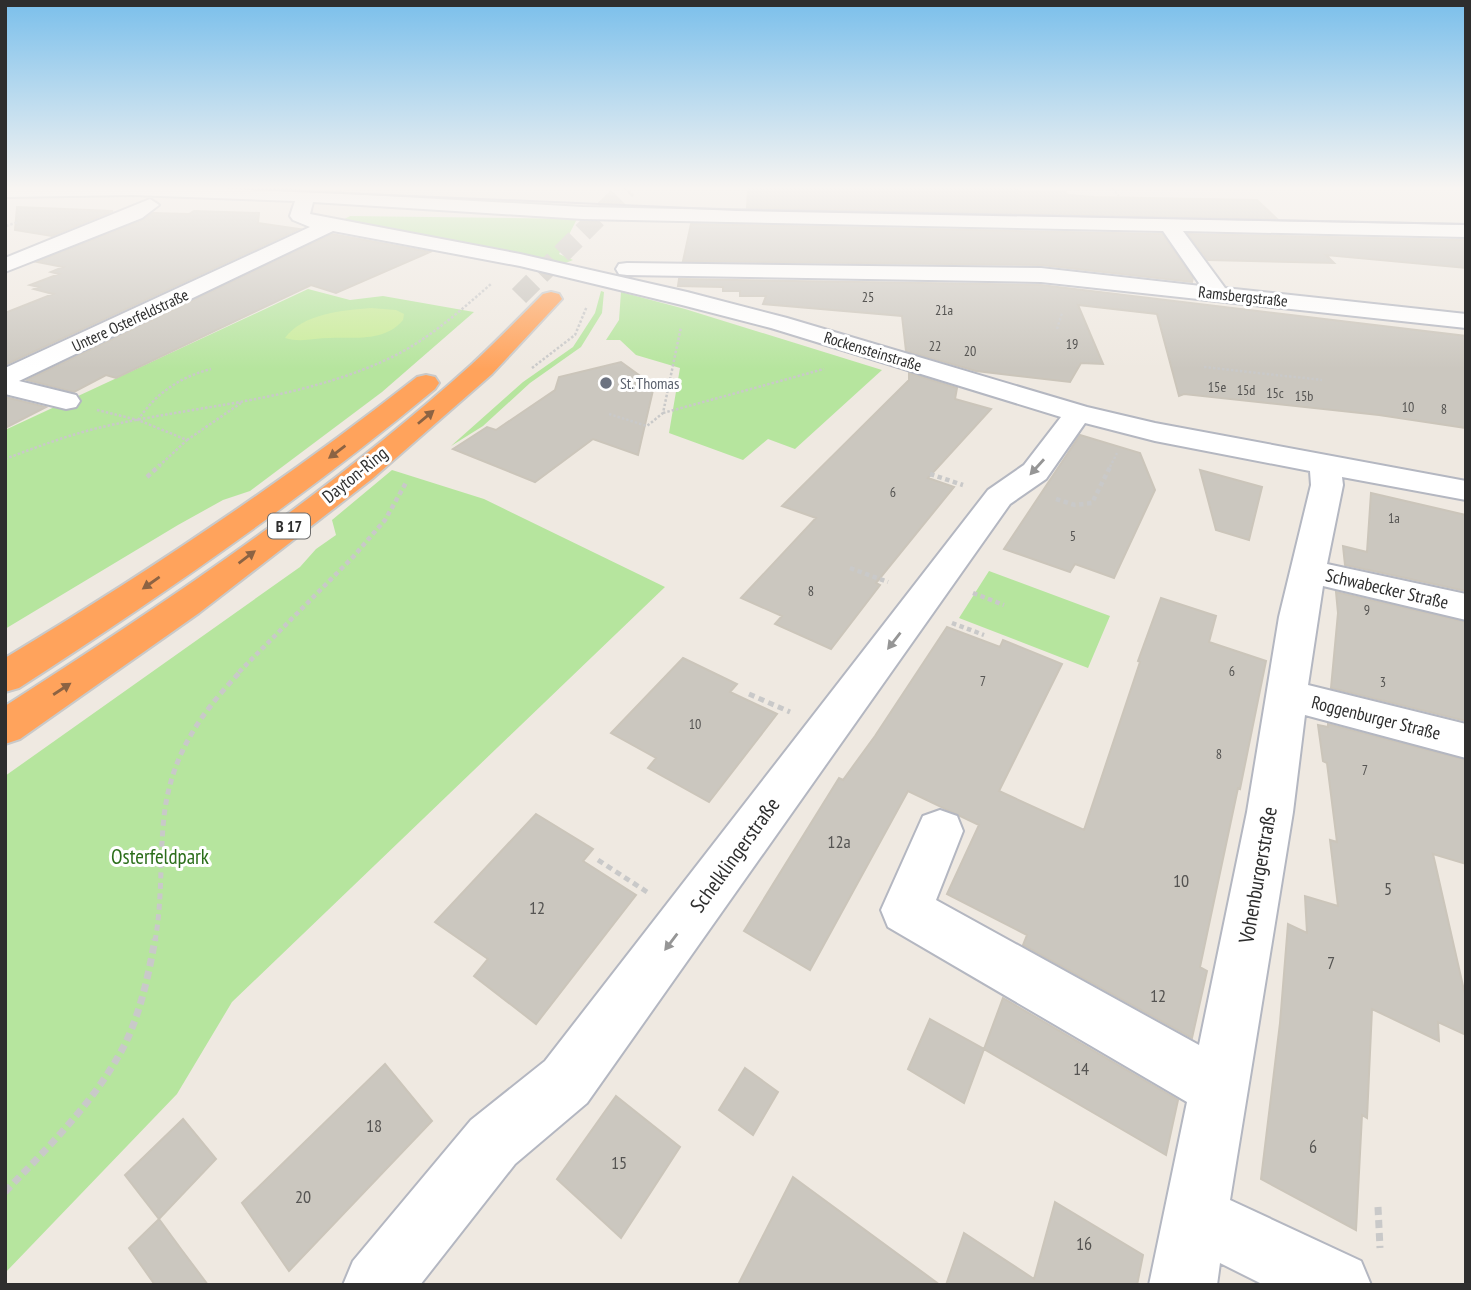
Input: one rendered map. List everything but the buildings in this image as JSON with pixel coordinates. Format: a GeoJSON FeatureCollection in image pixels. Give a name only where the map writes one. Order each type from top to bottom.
{"type":"FeatureCollection","features":[{"type":"Feature","properties":{"kind":"highway","name":"Dayton-Ring"},"geometry":{"type":"LineString","coordinates":[[5,677],[96,621],[302,479],[434,376],[519,296]]}},
{"type":"Feature","properties":{"kind":"highway","name":"Dayton-Ring"},"geometry":{"type":"LineString","coordinates":[[5,727],[131,644],[342,486],[473,377],[551,299]]}},
{"type":"Feature","properties":{"kind":"street"},"geometry":{"type":"LineString","coordinates":[[5,266],[50,248]]}},
{"type":"Feature","properties":{"kind":"street","name":"Untere Osterfeldstraße"},"geometry":{"type":"LineString","coordinates":[[5,378],[281,248]]}},
{"type":"Feature","properties":{"kind":"street","name":"Rockensteinstraße"},"geometry":{"type":"LineString","coordinates":[[456,248],[572,266],[602,278],[687,299],[1131,426],[1466,491]]}},
{"type":"Feature","properties":{"kind":"street"},"geometry":{"type":"LineString","coordinates":[[1185,248],[1217,293]]}},
{"type":"Feature","properties":{"kind":"street","name":"Ramsbergstraße"},"geometry":{"type":"LineString","coordinates":[[602,278],[628,265],[1041,275],[1466,321]]}},
{"type":"Feature","properties":{"kind":"street"},"geometry":{"type":"LineString","coordinates":[[5,386],[66,401]]}},
{"type":"Feature","properties":{"kind":"street","name":"Schelklingerstraße"},"geometry":{"type":"LineString","coordinates":[[377,1285],[493,1142],[566,1082],[827,727],[918,610],[999,497],[1035,472],[1079,413]]}},
{"type":"Feature","properties":{"kind":"street","name":"Vohenburgerstraße"},"geometry":{"type":"LineString","coordinates":[[1183,1285],[1270,812],[1307,571],[1327,485],[1325,465]]}},
{"type":"Feature","properties":{"kind":"street","name":"Schwabecker Straße"},"geometry":{"type":"LineString","coordinates":[[1307,571],[1466,607]]}},
{"type":"Feature","properties":{"kind":"street","name":"Roggenburger Straße"},"geometry":{"type":"LineString","coordinates":[[1286,695],[1466,741]]}},
{"type":"Feature","properties":{"kind":"street"},"geometry":{"type":"LineString","coordinates":[[940,831],[906,910],[1219,1088]]}},
{"type":"Feature","properties":{"kind":"street"},"geometry":{"type":"LineString","coordinates":[[1195,1217],[1337,1285]]}},
{"type":"Feature","properties":{"kind":"path"},"geometry":{"type":"LineString","coordinates":[[5,458],[55,440],[138,420],[304,388],[392,357],[436,329],[520,260]]}},
{"type":"Feature","properties":{"kind":"path"},"geometry":{"type":"LineString","coordinates":[[524,374],[575,335],[593,286],[602,278]]}},
{"type":"Feature","properties":{"kind":"path"},"geometry":{"type":"LineString","coordinates":[[663,413],[687,299]]}},
{"type":"Feature","properties":{"kind":"path"},"geometry":{"type":"LineString","coordinates":[[1058,328],[1062,313]]}},
{"type":"Feature","properties":{"kind":"path"},"geometry":{"type":"LineString","coordinates":[[642,431],[663,413],[882,354]]}},
{"type":"Feature","properties":{"kind":"path"},"geometry":{"type":"LineString","coordinates":[[1204,367],[1322,380]]}},
{"type":"Feature","properties":{"kind":"path"},"geometry":{"type":"LineString","coordinates":[[138,420],[145,408],[182,378],[211,369]]}},
{"type":"Feature","properties":{"kind":"path"},"geometry":{"type":"LineString","coordinates":[[147,477],[187,440],[246,400]]}},
{"type":"Feature","properties":{"kind":"path"},"geometry":{"type":"LineString","coordinates":[[610,414],[647,426]]}},
{"type":"Feature","properties":{"kind":"path"},"geometry":{"type":"LineString","coordinates":[[121,416],[187,440]]}},
{"type":"Feature","properties":{"kind":"path"},"geometry":{"type":"LineString","coordinates":[[1075,505],[1092,503],[1131,426]]}},
{"type":"Feature","properties":{"kind":"path"},"geometry":{"type":"LineString","coordinates":[[5,1192],[80,1110],[126,1043],[145,981],[158,921],[166,793],[186,740],[227,686],[344,568],[378,529],[410,477]]}},
{"type":"Feature","properties":{"kind":"path"},"geometry":{"type":"LineString","coordinates":[[598,860],[689,918]]}},
{"type":"Feature","properties":{"kind":"green space"},"geometry":{"type":"Polygon","coordinates":[[[481,248],[562,248],[559,254],[573,260],[563,264],[481,248]]]}},
{"type":"Feature","properties":{"kind":"green space"},"geometry":{"type":"Polygon","coordinates":[[[308,289],[350,300],[383,296],[474,312],[382,392],[250,491],[223,500],[178,525],[5,629],[5,430],[308,289]]]}},
{"type":"Feature","properties":{"kind":"green space"},"geometry":{"type":"Polygon","coordinates":[[[601,291],[604,292],[602,313],[581,347],[530,383],[483,426],[451,446],[523,382],[573,347],[595,313],[601,291]]]}},
{"type":"Feature","properties":{"kind":"green space"},"geometry":{"type":"Polygon","coordinates":[[[621,292],[882,370],[795,449],[768,439],[743,460],[669,433],[680,368],[636,355],[620,340],[606,340],[619,320],[621,292]]]}},
{"type":"Feature","properties":{"kind":"green space"},"geometry":{"type":"Polygon","coordinates":[[[371,308],[396,310],[404,314],[403,320],[388,332],[369,337],[302,340],[285,338],[292,330],[312,318],[371,308]]]}},
{"type":"Feature","properties":{"kind":"green space","name":"Osterfeldpark"},"geometry":{"type":"Polygon","coordinates":[[[392,470],[484,499],[665,587],[232,1002],[177,1094],[5,1273],[5,776],[300,567],[316,549],[336,535],[332,520],[392,470]]]}},
{"type":"Feature","properties":{"kind":"green space"},"geometry":{"type":"Polygon","coordinates":[[[989,571],[1110,616],[1088,668],[959,618],[989,571]]]}},
{"type":"Feature","properties":{"kind":"tunnel"},"geometry":{"type":"LineString","coordinates":[[519,296],[567,248]]}},
{"type":"Feature","properties":{"kind":"place","name":"St. Thomas"},"geometry":{"type":"Point","coordinates":[606,383]}}]}
